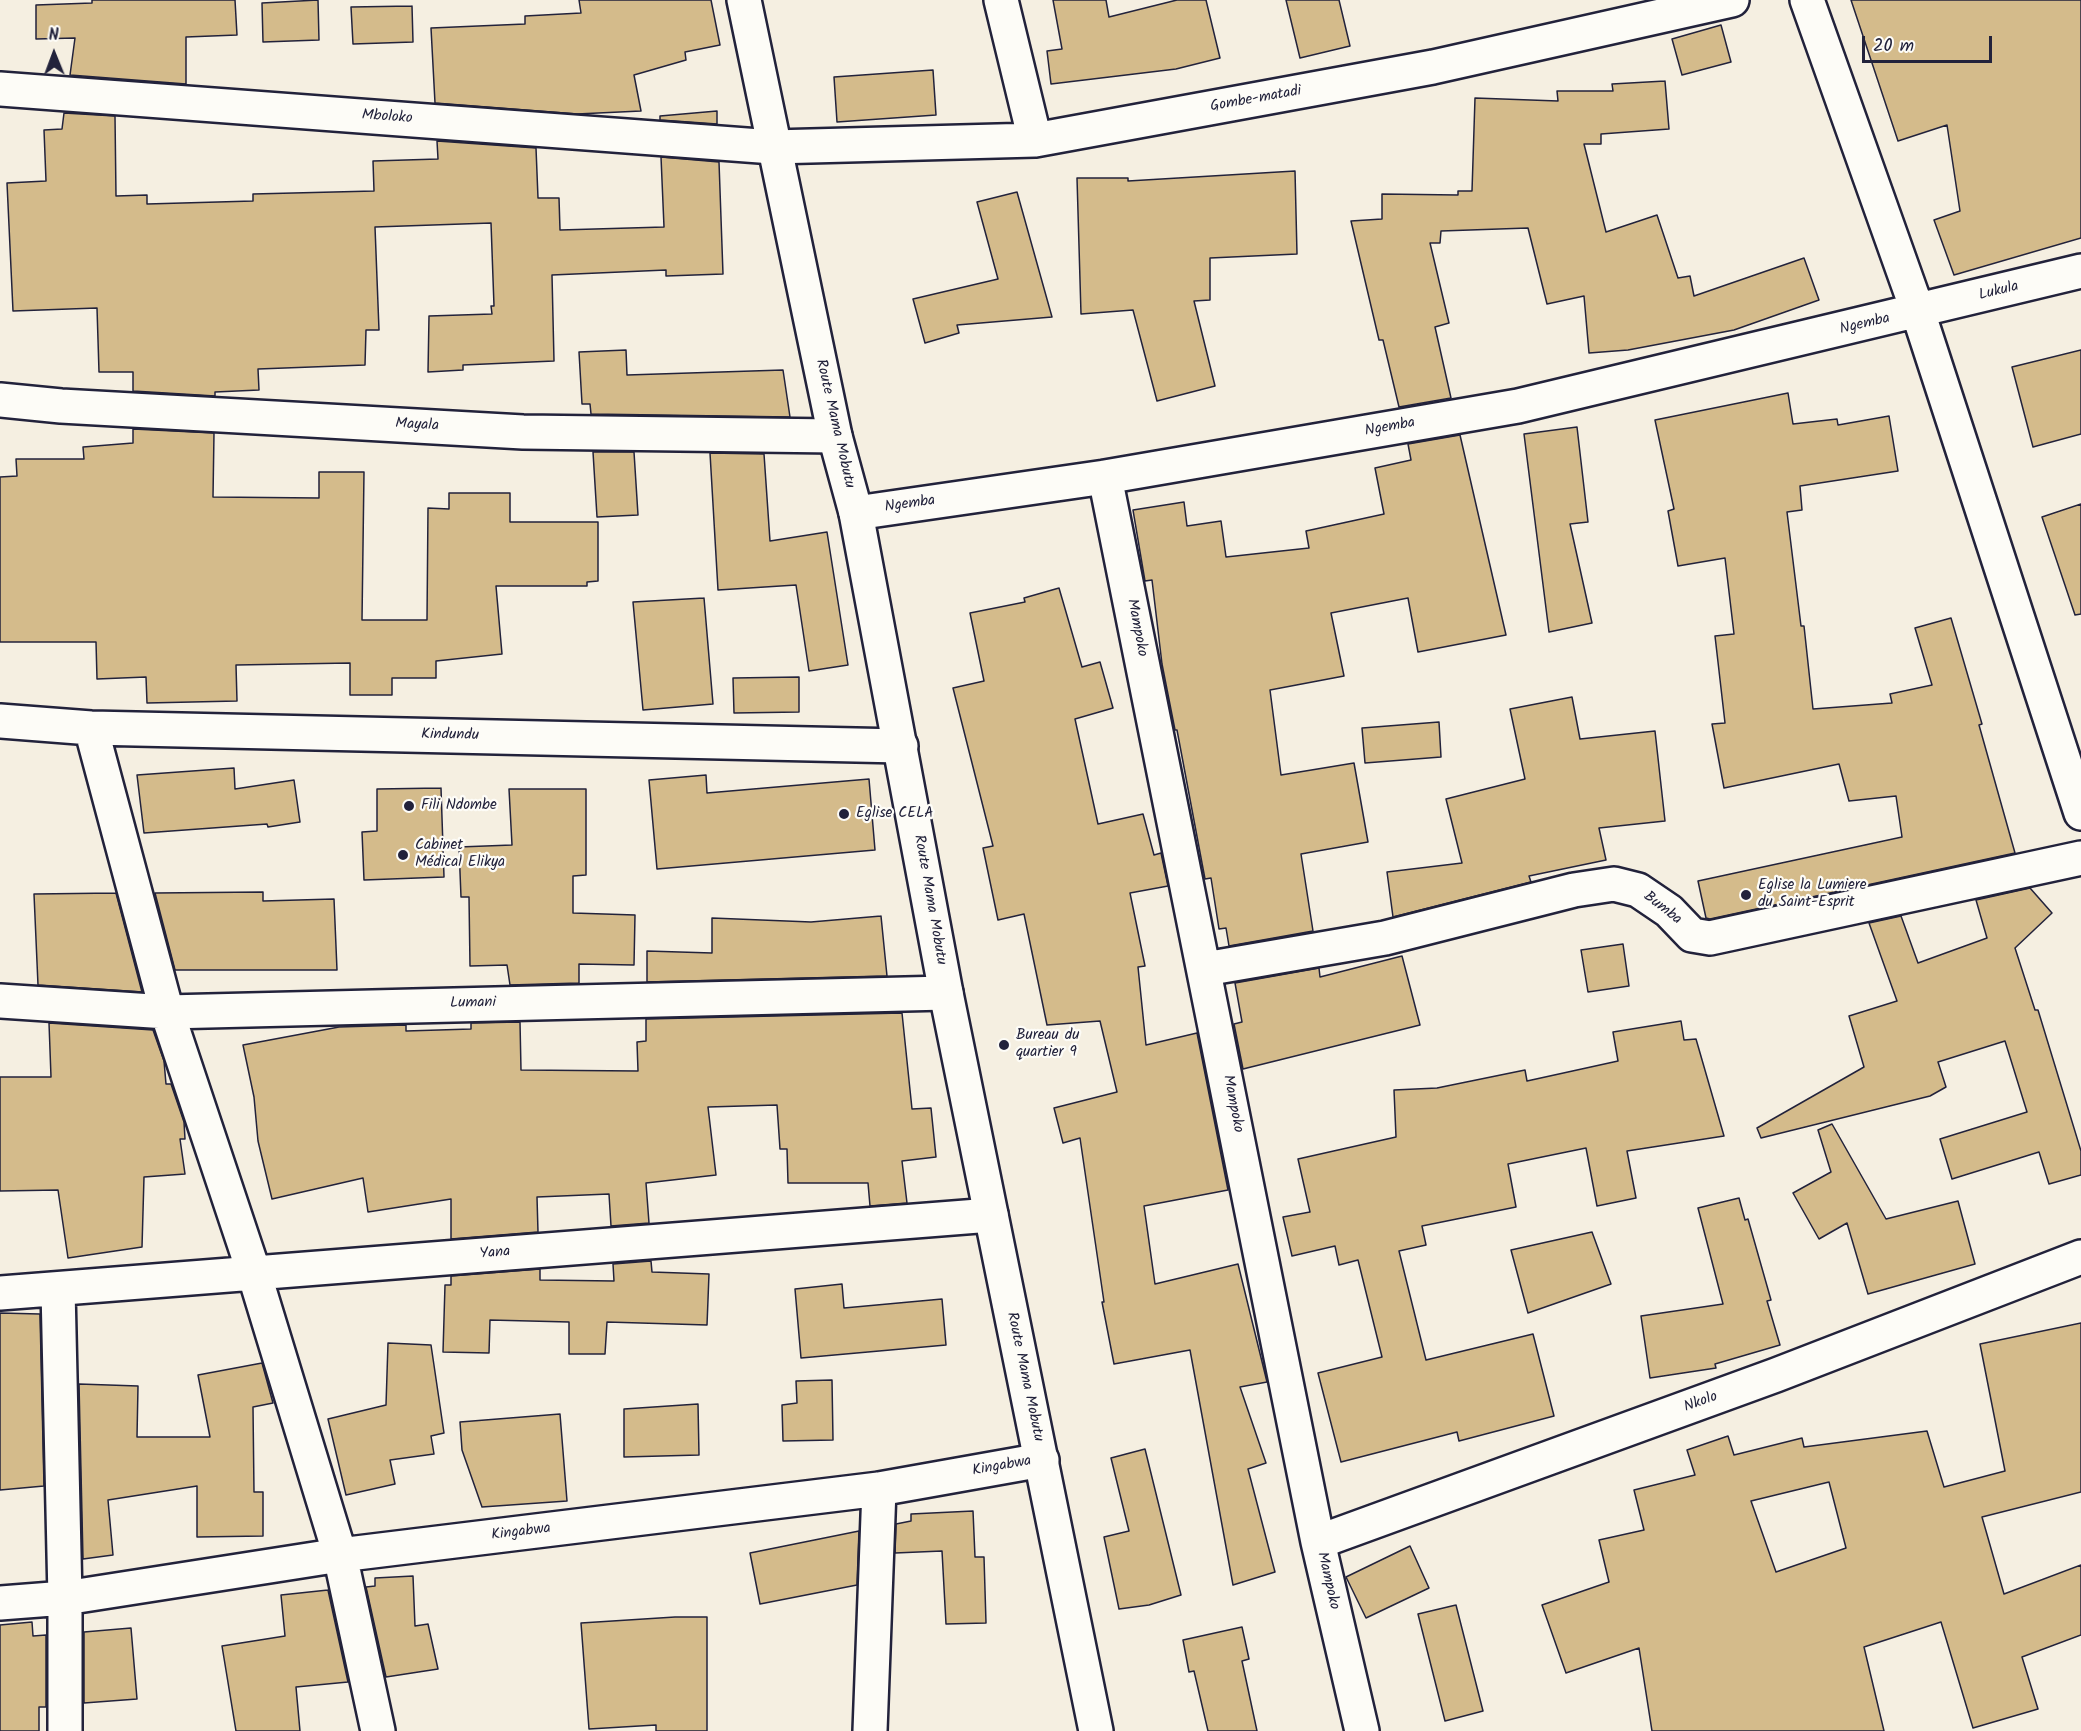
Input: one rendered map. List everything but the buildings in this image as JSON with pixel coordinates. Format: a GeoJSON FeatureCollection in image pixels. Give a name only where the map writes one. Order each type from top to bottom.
{"type":"FeatureCollection","features":[{"type":"Feature","properties":{"kind":"street","name":"Route Mama Mobutu"},"geometry":{"type":"LineString","coordinates":[[744,0],[835,436],[856,513],[946,993],[1096,1731]]}},
{"type":"Feature","properties":{"kind":"street"},"geometry":{"type":"LineString","coordinates":[[1001,0],[1035,141]]}},
{"type":"Feature","properties":{"kind":"street","name":"Gombe-matadi"},"geometry":{"type":"LineString","coordinates":[[773,147],[1035,141],[1433,68],[1732,0]]}},
{"type":"Feature","properties":{"kind":"street"},"geometry":{"type":"LineString","coordinates":[[1808,0],[1918,312],[2081,813]]}},
{"type":"Feature","properties":{"kind":"street","name":"Mboloko"},"geometry":{"type":"LineString","coordinates":[[0,89],[773,147]]}},
{"type":"Feature","properties":{"kind":"street","name":"Lukula"},"geometry":{"type":"LineString","coordinates":[[1918,312],[2081,271]]}},
{"type":"Feature","properties":{"kind":"street","name":"Ngemba"},"geometry":{"type":"LineString","coordinates":[[856,513],[1105,477],[1518,406],[1918,312]]}},
{"type":"Feature","properties":{"kind":"street","name":"Mayala"},"geometry":{"type":"LineString","coordinates":[[0,400],[523,432],[835,436]]}},
{"type":"Feature","properties":{"kind":"street","name":"Mampoko"},"geometry":{"type":"LineString","coordinates":[[1105,477],[1318,1542],[1362,1731]]}},
{"type":"Feature","properties":{"kind":"street","name":"Kindundu"},"geometry":{"type":"LineString","coordinates":[[0,721],[91,728],[901,746]]}},
{"type":"Feature","properties":{"kind":"street"},"geometry":{"type":"LineString","coordinates":[[91,728],[167,1012],[254,1273],[340,1555],[378,1731]]}},
{"type":"Feature","properties":{"kind":"street","name":"Bumba"},"geometry":{"type":"LineString","coordinates":[[1205,969],[1385,938],[1574,890],[1614,884],[1638,890],[1669,911],[1692,935],[1710,938],[2081,858]]}},
{"type":"Feature","properties":{"kind":"street","name":"Lumani"},"geometry":{"type":"LineString","coordinates":[[0,1001],[167,1012],[946,993]]}},
{"type":"Feature","properties":{"kind":"street","name":"Yana"},"geometry":{"type":"LineString","coordinates":[[0,1293],[991,1215]]}},
{"type":"Feature","properties":{"kind":"street","name":"Nkolo"},"geometry":{"type":"LineString","coordinates":[[1318,1542],[1765,1379],[2081,1257]]}},
{"type":"Feature","properties":{"kind":"street"},"geometry":{"type":"LineString","coordinates":[[58,1289],[65,1598],[64,1731]]}},
{"type":"Feature","properties":{"kind":"street","name":"Kingabwa"},"geometry":{"type":"LineString","coordinates":[[0,1603],[65,1598],[340,1555],[879,1489],[1042,1460]]}},
{"type":"Feature","properties":{"kind":"street"},"geometry":{"type":"LineString","coordinates":[[870,1731],[879,1489]]}},
{"type":"Feature","properties":{"kind":"place","name":"Fili Ndombe"},"geometry":{"type":"Point","coordinates":[409,806]}},
{"type":"Feature","properties":{"kind":"place","name":"Eglise CELA"},"geometry":{"type":"Point","coordinates":[844,814]}},
{"type":"Feature","properties":{"kind":"place","name":"Cabinet Médical Elikya"},"geometry":{"type":"Point","coordinates":[403,855]}},
{"type":"Feature","properties":{"kind":"place","name":"Eglise la Lumiere du Saint-Esprit"},"geometry":{"type":"Point","coordinates":[1746,895]}},
{"type":"Feature","properties":{"kind":"place","name":"Bureau du quartier 9"},"geometry":{"type":"Point","coordinates":[1004,1045]}}]}
